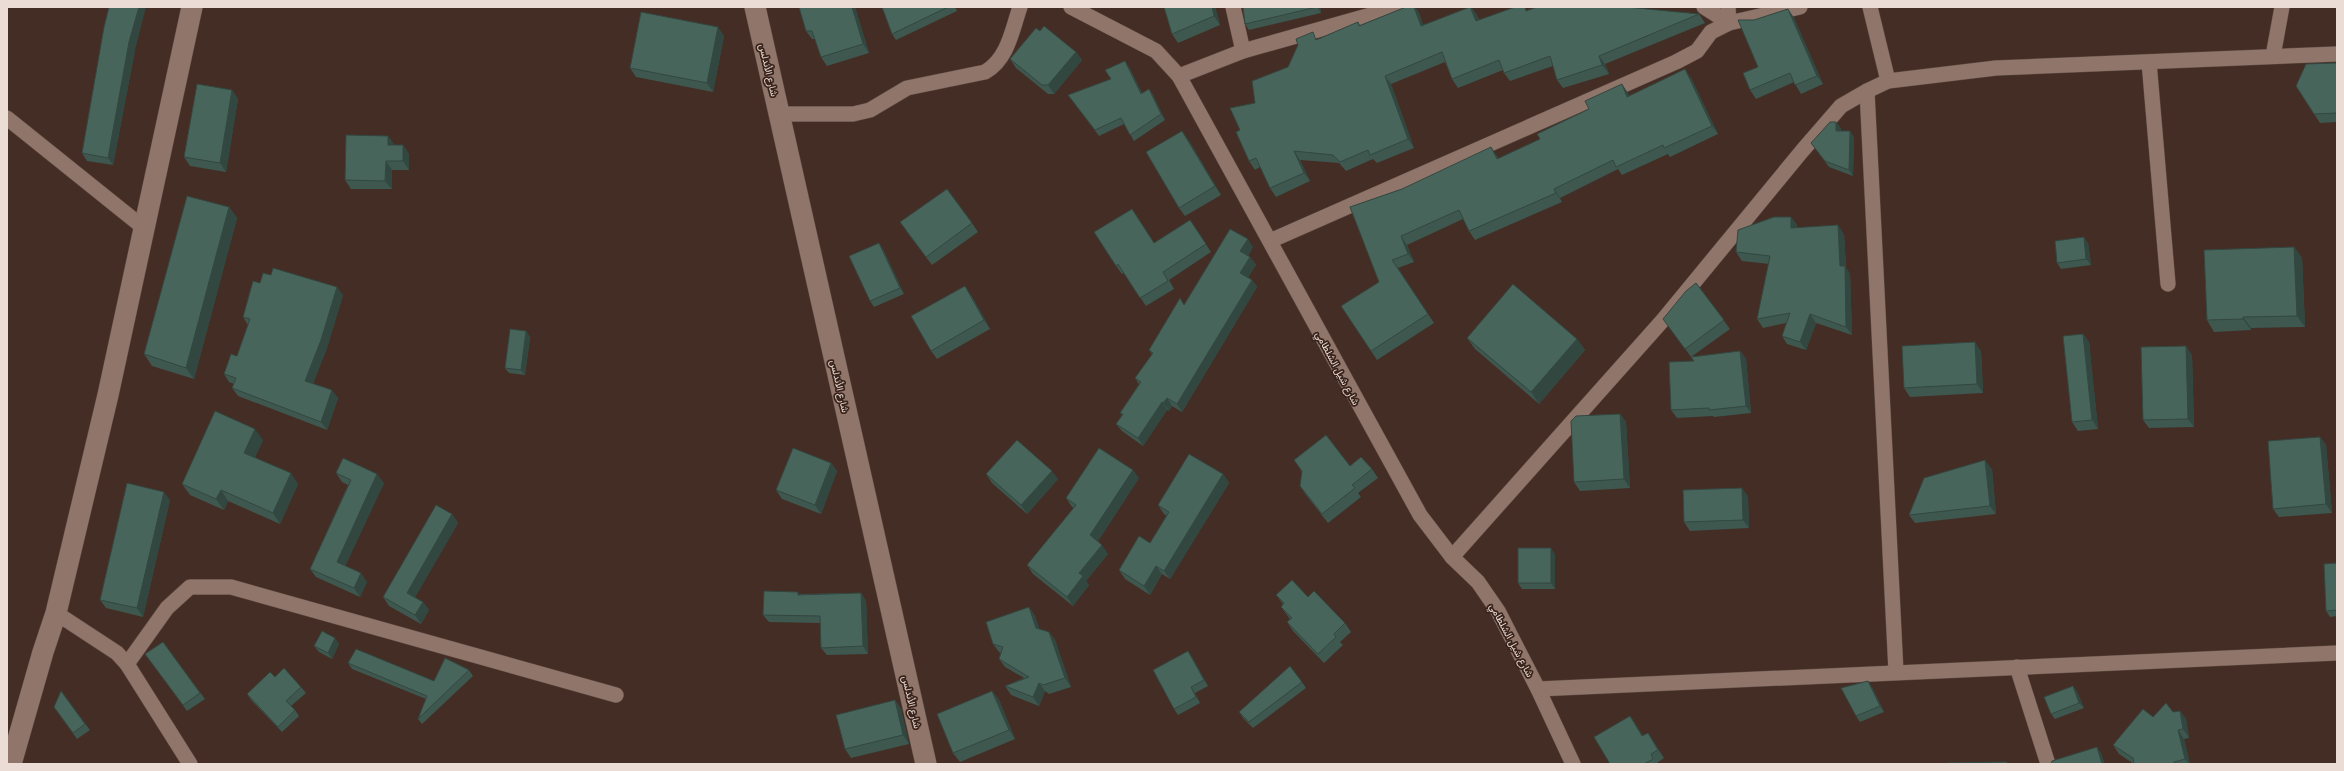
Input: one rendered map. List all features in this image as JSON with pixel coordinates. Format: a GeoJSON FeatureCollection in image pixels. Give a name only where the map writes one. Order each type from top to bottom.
{"type":"FeatureCollection","features":[{"type":"Feature","properties":{"kind":"main road"},"geometry":{"type":"LineString","coordinates":[[11,764],[42,652],[56,613],[108,395],[192,7]]}},
{"type":"Feature","properties":{"kind":"main road","name":"شارع الأندلس"},"geometry":{"type":"LineString","coordinates":[[755,7],[926,764]]}},
{"type":"Feature","properties":{"kind":"street"},"geometry":{"type":"LineString","coordinates":[[779,114],[853,114],[870,110],[907,88],[985,72],[996,66],[1002,59],[1020,7]]}},
{"type":"Feature","properties":{"kind":"street","name":"شارع شيل الشلطامي"},"geometry":{"type":"LineString","coordinates":[[1071,7],[1156,51],[1178,76],[1420,515],[1452,556],[1478,582],[1490,599],[1538,689],[1573,764]]}},
{"type":"Feature","properties":{"kind":"street"},"geometry":{"type":"LineString","coordinates":[[1234,7],[1243,52]]}},
{"type":"Feature","properties":{"kind":"street"},"geometry":{"type":"LineString","coordinates":[[1178,76],[1243,52],[1399,7]]}},
{"type":"Feature","properties":{"kind":"street"},"geometry":{"type":"LineString","coordinates":[[1704,7],[1729,23]]}},
{"type":"Feature","properties":{"kind":"street"},"geometry":{"type":"LineString","coordinates":[[1728,7],[1729,23]]}},
{"type":"Feature","properties":{"kind":"street"},"geometry":{"type":"LineString","coordinates":[[1270,241],[1676,62],[1697,51],[1711,32],[1729,23],[1800,7]]}},
{"type":"Feature","properties":{"kind":"street"},"geometry":{"type":"LineString","coordinates":[[1870,7],[1888,81]]}},
{"type":"Feature","properties":{"kind":"street"},"geometry":{"type":"LineString","coordinates":[[2273,56],[2282,7]]}},
{"type":"Feature","properties":{"kind":"street"},"geometry":{"type":"LineString","coordinates":[[1452,556],[1663,320],[1802,151],[1841,106],[1866,91],[1888,81],[1996,68],[2337,54]]}},
{"type":"Feature","properties":{"kind":"street"},"geometry":{"type":"LineString","coordinates":[[2149,62],[2168,284]]}},
{"type":"Feature","properties":{"kind":"street"},"geometry":{"type":"LineString","coordinates":[[1866,91],[1896,672]]}},
{"type":"Feature","properties":{"kind":"street"},"geometry":{"type":"LineString","coordinates":[[7,118],[144,228]]}},
{"type":"Feature","properties":{"kind":"street"},"geometry":{"type":"LineString","coordinates":[[127,664],[167,608],[190,587],[231,587],[616,695]]}},
{"type":"Feature","properties":{"kind":"street"},"geometry":{"type":"LineString","coordinates":[[56,613],[117,653],[127,664],[190,764]]}},
{"type":"Feature","properties":{"kind":"street"},"geometry":{"type":"LineString","coordinates":[[1538,689],[2337,653]]}},
{"type":"Feature","properties":{"kind":"street"},"geometry":{"type":"LineString","coordinates":[[2017,667],[2048,764]]}},
{"type":"Feature","properties":{"kind":"building"},"geometry":{"type":"Polygon","coordinates":[[[109,7],[139,7],[129,42],[108,158],[82,153],[104,27],[109,7]]]}},
{"type":"Feature","properties":{"kind":"building"},"geometry":{"type":"Polygon","coordinates":[[[799,7],[852,7],[863,44],[821,57],[812,31],[806,31],[799,7]]]}},
{"type":"Feature","properties":{"kind":"building"},"geometry":{"type":"Polygon","coordinates":[[[882,7],[948,7],[892,34],[882,7]]]}},
{"type":"Feature","properties":{"kind":"building"},"geometry":{"type":"Polygon","coordinates":[[[1164,7],[1212,7],[1214,16],[1172,34],[1164,7]]]}},
{"type":"Feature","properties":{"kind":"building"},"geometry":{"type":"Polygon","coordinates":[[[1243,7],[1317,7],[1245,24],[1243,7]]]}},
{"type":"Feature","properties":{"kind":"building"},"geometry":{"type":"Polygon","coordinates":[[[1406,7],[1414,7],[1421,26],[1470,7],[1476,21],[1515,7],[1525,7],[1526,11],[1537,7],[1626,7],[1699,14],[1599,56],[1602,65],[1557,80],[1550,56],[1504,73],[1499,60],[1452,79],[1442,52],[1385,76],[1408,139],[1370,155],[1368,150],[1340,162],[1333,155],[1294,151],[1304,173],[1270,188],[1256,158],[1249,161],[1236,132],[1240,130],[1230,108],[1255,103],[1252,81],[1288,67],[1298,45],[1296,39],[1313,32],[1316,40],[1358,22],[1359,26],[1406,7]]]}},
{"type":"Feature","properties":{"kind":"building"},"geometry":{"type":"Polygon","coordinates":[[[1788,9],[1817,76],[1795,85],[1790,73],[1750,90],[1743,73],[1758,67],[1738,20],[1754,20],[1788,9]]]}},
{"type":"Feature","properties":{"kind":"building"},"geometry":{"type":"Polygon","coordinates":[[[641,12],[718,27],[707,83],[630,68],[641,12]]]}},
{"type":"Feature","properties":{"kind":"building"},"geometry":{"type":"Polygon","coordinates":[[[1044,26],[1076,52],[1048,85],[1042,85],[1010,59],[1036,28],[1040,31],[1044,26]]]}},
{"type":"Feature","properties":{"kind":"building"},"geometry":{"type":"Polygon","coordinates":[[[1125,61],[1141,94],[1149,89],[1161,114],[1130,135],[1121,118],[1095,130],[1068,95],[1111,79],[1105,70],[1125,61]]]}},
{"type":"Feature","properties":{"kind":"building"},"geometry":{"type":"Polygon","coordinates":[[[2337,63],[2337,113],[2314,114],[2296,86],[2306,64],[2337,63]]]}},
{"type":"Feature","properties":{"kind":"building"},"geometry":{"type":"Polygon","coordinates":[[[1685,69],[1712,126],[1664,148],[1663,145],[1616,167],[1613,160],[1554,189],[1556,193],[1469,231],[1459,210],[1401,236],[1408,254],[1392,260],[1428,314],[1371,351],[1341,306],[1379,282],[1350,207],[1402,189],[1491,147],[1497,159],[1540,139],[1537,134],[1589,109],[1585,101],[1622,84],[1627,97],[1685,69]]]}},
{"type":"Feature","properties":{"kind":"building"},"geometry":{"type":"Polygon","coordinates":[[[197,84],[232,90],[220,163],[184,157],[197,84]]]}},
{"type":"Feature","properties":{"kind":"building"},"geometry":{"type":"Polygon","coordinates":[[[1830,122],[1836,122],[1836,131],[1850,131],[1849,170],[1825,161],[1811,143],[1830,122]]]}},
{"type":"Feature","properties":{"kind":"building"},"geometry":{"type":"Polygon","coordinates":[[[1182,131],[1215,186],[1179,208],[1146,152],[1182,131]]]}},
{"type":"Feature","properties":{"kind":"building"},"geometry":{"type":"Polygon","coordinates":[[[346,135],[388,136],[388,145],[403,145],[403,161],[386,161],[385,181],[345,180],[346,135]]]}},
{"type":"Feature","properties":{"kind":"building"},"geometry":{"type":"Polygon","coordinates":[[[947,189],[972,223],[926,257],[900,222],[947,189]]]}},
{"type":"Feature","properties":{"kind":"building"},"geometry":{"type":"Polygon","coordinates":[[[187,196],[229,207],[186,368],[144,354],[187,196]]]}},
{"type":"Feature","properties":{"kind":"building"},"geometry":{"type":"Polygon","coordinates":[[[1132,209],[1154,243],[1190,220],[1206,244],[1163,272],[1168,281],[1140,298],[1118,264],[1116,266],[1094,232],[1132,209]]]}},
{"type":"Feature","properties":{"kind":"building"},"geometry":{"type":"Polygon","coordinates":[[[1774,217],[1791,217],[1791,228],[1838,225],[1840,266],[1845,266],[1846,327],[1810,314],[1800,342],[1782,336],[1790,313],[1757,319],[1770,256],[1736,252],[1738,230],[1774,217]]]}},
{"type":"Feature","properties":{"kind":"building"},"geometry":{"type":"Polygon","coordinates":[[[1230,229],[1248,239],[1240,251],[1250,257],[1240,273],[1252,280],[1177,404],[1167,398],[1163,403],[1162,402],[1138,438],[1116,424],[1123,414],[1120,413],[1141,382],[1135,378],[1153,353],[1149,350],[1180,298],[1184,305],[1230,229]]]}},
{"type":"Feature","properties":{"kind":"building"},"geometry":{"type":"Polygon","coordinates":[[[2084,237],[2086,259],[2057,263],[2055,241],[2084,237]]]}},
{"type":"Feature","properties":{"kind":"building"},"geometry":{"type":"Polygon","coordinates":[[[879,243],[900,288],[870,301],[849,256],[879,243]]]}},
{"type":"Feature","properties":{"kind":"building"},"geometry":{"type":"Polygon","coordinates":[[[2294,247],[2297,316],[2243,317],[2243,319],[2207,320],[2204,250],[2294,247]]]}},
{"type":"Feature","properties":{"kind":"building"},"geometry":{"type":"Polygon","coordinates":[[[273,268],[337,287],[321,340],[305,381],[332,390],[321,422],[232,388],[236,378],[224,374],[231,354],[237,356],[250,319],[243,317],[253,281],[260,283],[263,273],[271,275],[273,268]]]}},
{"type":"Feature","properties":{"kind":"building"},"geometry":{"type":"Polygon","coordinates":[[[1696,283],[1724,320],[1685,349],[1663,319],[1686,291],[1696,283]]]}},
{"type":"Feature","properties":{"kind":"building"},"geometry":{"type":"Polygon","coordinates":[[[1513,284],[1577,339],[1531,392],[1467,338],[1513,284]]]}},
{"type":"Feature","properties":{"kind":"building"},"geometry":{"type":"Polygon","coordinates":[[[965,286],[984,320],[931,351],[911,316],[965,286]]]}},
{"type":"Feature","properties":{"kind":"building"},"geometry":{"type":"Polygon","coordinates":[[[510,329],[526,331],[521,370],[505,368],[510,329]]]}},
{"type":"Feature","properties":{"kind":"building"},"geometry":{"type":"Polygon","coordinates":[[[2083,334],[2092,420],[2072,422],[2063,336],[2083,334]]]}},
{"type":"Feature","properties":{"kind":"building"},"geometry":{"type":"Polygon","coordinates":[[[1975,342],[1977,384],[1904,388],[1902,346],[1975,342]]]}},
{"type":"Feature","properties":{"kind":"building"},"geometry":{"type":"Polygon","coordinates":[[[2186,346],[2188,419],[2143,420],[2141,347],[2186,346]]]}},
{"type":"Feature","properties":{"kind":"building"},"geometry":{"type":"Polygon","coordinates":[[[1740,351],[1746,406],[1709,410],[1709,408],[1671,410],[1669,362],[1694,361],[1691,357],[1740,351]]]}},
{"type":"Feature","properties":{"kind":"building"},"geometry":{"type":"Polygon","coordinates":[[[215,411],[255,429],[244,453],[291,473],[273,513],[221,490],[216,499],[182,484],[215,411]]]}},
{"type":"Feature","properties":{"kind":"building"},"geometry":{"type":"Polygon","coordinates":[[[1620,414],[1624,479],[1574,482],[1571,421],[1576,416],[1620,414]]]}},
{"type":"Feature","properties":{"kind":"building"},"geometry":{"type":"Polygon","coordinates":[[[1326,435],[1350,466],[1361,457],[1372,469],[1352,485],[1355,488],[1322,514],[1300,486],[1302,471],[1294,460],[1326,435]]]}},
{"type":"Feature","properties":{"kind":"building"},"geometry":{"type":"Polygon","coordinates":[[[2320,437],[2326,504],[2273,509],[2268,441],[2320,437]]]}},
{"type":"Feature","properties":{"kind":"building"},"geometry":{"type":"Polygon","coordinates":[[[1017,440],[1052,471],[1021,505],[986,474],[1017,440]]]}},
{"type":"Feature","properties":{"kind":"building"},"geometry":{"type":"Polygon","coordinates":[[[793,448],[831,463],[815,505],[776,490],[793,448]]]}},
{"type":"Feature","properties":{"kind":"building"},"geometry":{"type":"Polygon","coordinates":[[[1099,448],[1133,470],[1090,535],[1102,545],[1079,573],[1083,576],[1067,597],[1027,565],[1076,505],[1066,498],[1099,448]]]}},
{"type":"Feature","properties":{"kind":"building"},"geometry":{"type":"Polygon","coordinates":[[[1189,454],[1223,474],[1164,571],[1156,566],[1144,586],[1119,570],[1139,536],[1150,543],[1169,512],[1158,505],[1189,454]]]}},
{"type":"Feature","properties":{"kind":"building"},"geometry":{"type":"Polygon","coordinates":[[[343,458],[377,474],[337,562],[361,573],[354,588],[310,569],[351,480],[336,473],[343,458]]]}},
{"type":"Feature","properties":{"kind":"building"},"geometry":{"type":"Polygon","coordinates":[[[1985,460],[1990,506],[1909,515],[1924,478],[1985,460]]]}},
{"type":"Feature","properties":{"kind":"building"},"geometry":{"type":"Polygon","coordinates":[[[127,483],[164,492],[137,608],[100,600],[127,483]]]}},
{"type":"Feature","properties":{"kind":"building"},"geometry":{"type":"Polygon","coordinates":[[[1742,488],[1743,520],[1684,522],[1683,490],[1742,488]]]}},
{"type":"Feature","properties":{"kind":"building"},"geometry":{"type":"Polygon","coordinates":[[[436,505],[452,514],[407,593],[423,602],[415,615],[383,597],[436,505]]]}},
{"type":"Feature","properties":{"kind":"building"},"geometry":{"type":"Polygon","coordinates":[[[1518,548],[1551,548],[1551,583],[1518,583],[1518,548]]]}},
{"type":"Feature","properties":{"kind":"building"},"geometry":{"type":"Polygon","coordinates":[[[2337,563],[2337,610],[2326,611],[2324,564],[2337,563]]]}},
{"type":"Feature","properties":{"kind":"building"},"geometry":{"type":"Polygon","coordinates":[[[1292,580],[1308,597],[1314,591],[1345,623],[1334,634],[1336,637],[1318,654],[1287,622],[1292,618],[1281,607],[1284,603],[1276,595],[1292,580]]]}},
{"type":"Feature","properties":{"kind":"building"},"geometry":{"type":"Polygon","coordinates":[[[764,591],[798,592],[798,595],[861,593],[863,646],[821,648],[820,616],[763,615],[764,591]]]}},
{"type":"Feature","properties":{"kind":"building"},"geometry":{"type":"Polygon","coordinates":[[[1029,607],[1036,628],[1049,632],[1065,678],[1043,685],[1039,683],[1033,697],[1005,686],[1029,677],[999,659],[1003,647],[993,644],[986,622],[1029,607]]]}},
{"type":"Feature","properties":{"kind":"building"},"geometry":{"type":"Polygon","coordinates":[[[322,631],[335,638],[328,653],[314,646],[322,631]]]}},
{"type":"Feature","properties":{"kind":"building"},"geometry":{"type":"Polygon","coordinates":[[[163,642],[200,693],[183,705],[145,654],[163,642]]]}},
{"type":"Feature","properties":{"kind":"building"},"geometry":{"type":"Polygon","coordinates":[[[356,649],[434,681],[445,658],[469,670],[418,719],[427,696],[348,663],[356,649]]]}},
{"type":"Feature","properties":{"kind":"building"},"geometry":{"type":"Polygon","coordinates":[[[1188,651],[1204,680],[1191,687],[1196,697],[1174,709],[1153,670],[1188,651]]]}},
{"type":"Feature","properties":{"kind":"building"},"geometry":{"type":"Polygon","coordinates":[[[1290,666],[1302,682],[1249,722],[1239,712],[1290,666]]]}},
{"type":"Feature","properties":{"kind":"building"},"geometry":{"type":"Polygon","coordinates":[[[284,668],[301,687],[286,701],[295,710],[278,727],[247,694],[270,672],[275,677],[284,668]]]}},
{"type":"Feature","properties":{"kind":"building"},"geometry":{"type":"Polygon","coordinates":[[[1868,681],[1880,706],[1856,716],[1841,688],[1868,681]]]}},
{"type":"Feature","properties":{"kind":"building"},"geometry":{"type":"Polygon","coordinates":[[[2073,686],[2079,703],[2051,714],[2044,697],[2073,686]]]}},
{"type":"Feature","properties":{"kind":"building"},"geometry":{"type":"Polygon","coordinates":[[[61,691],[85,724],[73,733],[54,707],[61,691]]]}},
{"type":"Feature","properties":{"kind":"building"},"geometry":{"type":"Polygon","coordinates":[[[992,691],[1009,730],[953,753],[937,714],[992,691]]]}},
{"type":"Feature","properties":{"kind":"building"},"geometry":{"type":"Polygon","coordinates":[[[895,700],[903,735],[845,749],[836,715],[895,700]]]}},
{"type":"Feature","properties":{"kind":"building"},"geometry":{"type":"Polygon","coordinates":[[[2166,703],[2173,712],[2180,711],[2183,729],[2178,730],[2185,759],[2174,762],[2174,764],[2134,764],[2133,758],[2113,745],[2143,709],[2153,717],[2166,703]]]}},
{"type":"Feature","properties":{"kind":"building"},"geometry":{"type":"Polygon","coordinates":[[[1630,716],[1642,736],[1648,733],[1658,750],[1651,754],[1653,759],[1644,764],[1610,764],[1594,737],[1630,716]]]}},
{"type":"Feature","properties":{"kind":"building"},"geometry":{"type":"Polygon","coordinates":[[[2097,747],[2102,764],[2051,764],[2052,761],[2097,747]]]}},
{"type":"Feature","properties":{"kind":"building"},"geometry":{"type":"Polygon","coordinates":[[[2007,762],[2007,764],[1946,764],[1946,763],[2007,762]]]}}]}
